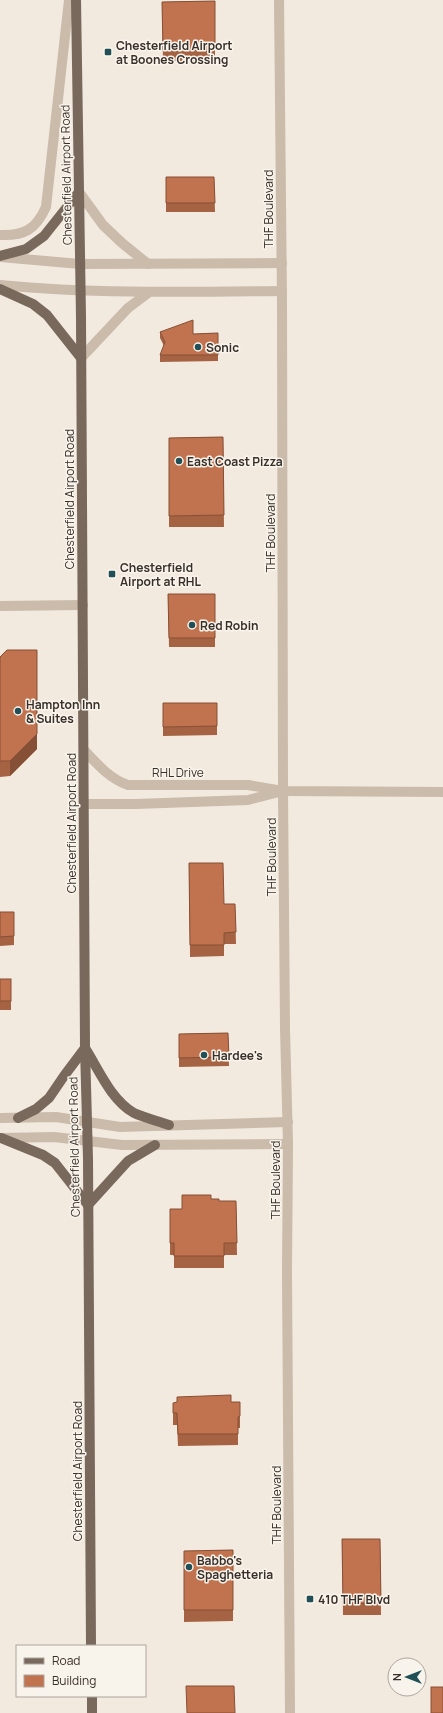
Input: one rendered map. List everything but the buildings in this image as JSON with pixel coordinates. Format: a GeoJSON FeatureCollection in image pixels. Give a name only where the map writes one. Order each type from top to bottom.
{"type":"FeatureCollection","features":[{"type":"Feature","properties":{"kind":"main road","name":"Chesterfield Airport Road"},"geometry":{"type":"LineString","coordinates":[[76,0],[81,358],[85,1048],[88,1142],[92,1645]]}},
{"type":"Feature","properties":{"kind":"main road"},"geometry":{"type":"LineString","coordinates":[[0,257],[26,249],[44,236],[79,192]]}},
{"type":"Feature","properties":{"kind":"main road"},"geometry":{"type":"LineString","coordinates":[[0,289],[33,304],[47,314],[81,358]]}},
{"type":"Feature","properties":{"kind":"main road"},"geometry":{"type":"LineString","coordinates":[[18,1118],[36,1108],[49,1098],[85,1048],[113,1094],[122,1104],[134,1113],[169,1125]]}},
{"type":"Feature","properties":{"kind":"main road"},"geometry":{"type":"LineString","coordinates":[[0,1138],[43,1155],[55,1163],[88,1205],[128,1161],[155,1145]]}},
{"type":"Feature","properties":{"kind":"main road"},"geometry":{"type":"LineString","coordinates":[[92,1697],[92,1713]]}},
{"type":"Feature","properties":{"kind":"street"},"geometry":{"type":"LineString","coordinates":[[0,235],[16,235],[26,232],[40,220],[46,207],[69,0]]}},
{"type":"Feature","properties":{"kind":"street","name":"THF Boulevard"},"geometry":{"type":"LineString","coordinates":[[280,0],[283,791],[285,1028],[288,1122],[287,1273],[290,1713]]}},
{"type":"Feature","properties":{"kind":"street"},"geometry":{"type":"LineString","coordinates":[[79,192],[103,225],[148,264]]}},
{"type":"Feature","properties":{"kind":"street"},"geometry":{"type":"LineString","coordinates":[[0,257],[80,264],[282,263]]}},
{"type":"Feature","properties":{"kind":"street"},"geometry":{"type":"LineString","coordinates":[[0,285],[80,292],[148,293],[282,291]]}},
{"type":"Feature","properties":{"kind":"street"},"geometry":{"type":"LineString","coordinates":[[81,358],[128,308],[148,293]]}},
{"type":"Feature","properties":{"kind":"street"},"geometry":{"type":"LineString","coordinates":[[0,606],[83,605]]}},
{"type":"Feature","properties":{"kind":"street","name":"RHL Drive"},"geometry":{"type":"LineString","coordinates":[[84,750],[111,776],[120,782],[128,784],[248,785],[283,791],[443,792]]}},
{"type":"Feature","properties":{"kind":"street","name":"RHL Drive"},"geometry":{"type":"LineString","coordinates":[[84,804],[136,804],[248,800],[283,791]]}},
{"type":"Feature","properties":{"kind":"street"},"geometry":{"type":"LineString","coordinates":[[0,1118],[56,1118],[120,1127],[288,1122]]}},
{"type":"Feature","properties":{"kind":"street"},"geometry":{"type":"LineString","coordinates":[[0,1138],[54,1137],[122,1145],[288,1144]]}},
{"type":"Feature","properties":{"kind":"place","name":"Chesterfield Airport at Boones Crossing"},"geometry":{"type":"Point","coordinates":[108,52]}},
{"type":"Feature","properties":{"kind":"place","name":"Sonic"},"geometry":{"type":"Point","coordinates":[198,347]}},
{"type":"Feature","properties":{"kind":"place","name":"East Coast Pizza"},"geometry":{"type":"Point","coordinates":[179,461]}},
{"type":"Feature","properties":{"kind":"place","name":"Chesterfield Airport at RHL"},"geometry":{"type":"Point","coordinates":[112,574]}},
{"type":"Feature","properties":{"kind":"place","name":"Red Robin"},"geometry":{"type":"Point","coordinates":[192,625]}},
{"type":"Feature","properties":{"kind":"place","name":"Hampton Inn & Suites"},"geometry":{"type":"Point","coordinates":[18,711]}},
{"type":"Feature","properties":{"kind":"place","name":"Hardee's"},"geometry":{"type":"Point","coordinates":[204,1055]}},
{"type":"Feature","properties":{"kind":"place","name":"Babbo's Spaghetteria"},"geometry":{"type":"Point","coordinates":[189,1567]}},
{"type":"Feature","properties":{"kind":"place","name":"410 THF Blvd"},"geometry":{"type":"Point","coordinates":[310,1599]}}]}
